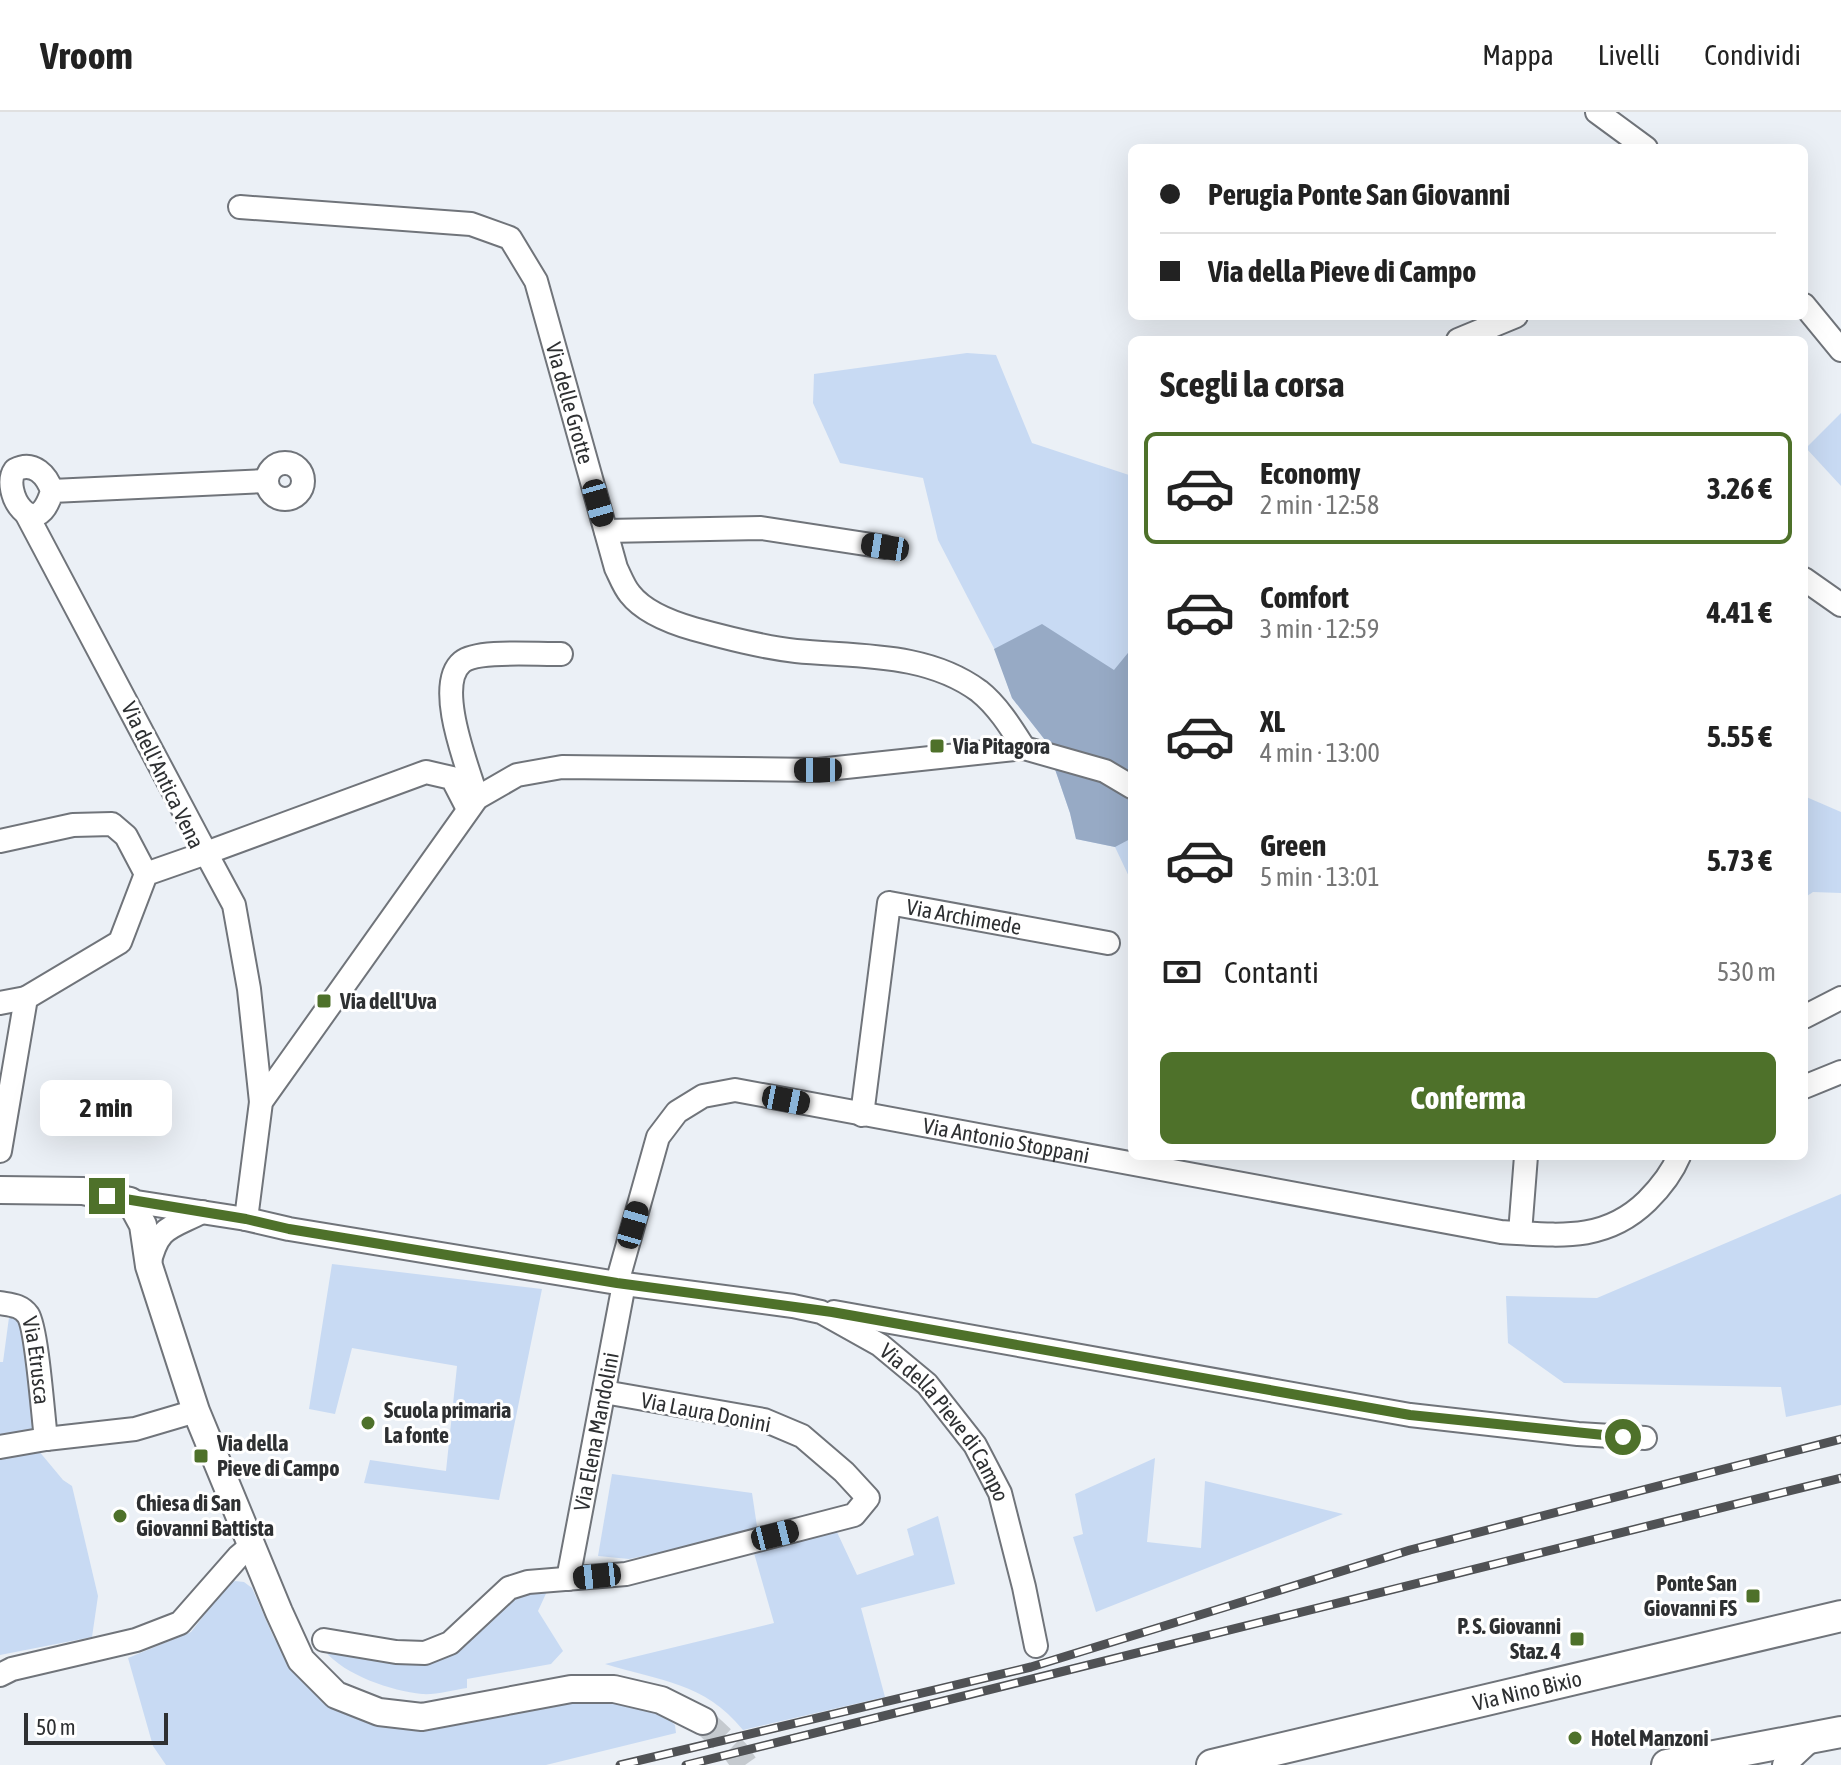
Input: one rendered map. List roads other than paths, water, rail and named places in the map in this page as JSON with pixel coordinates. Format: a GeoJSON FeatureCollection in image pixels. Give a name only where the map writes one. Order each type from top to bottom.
{"type":"FeatureCollection","features":[{"type":"Feature","properties":{"kind":"main road","name":"Via Nino Bixio"},"geometry":{"type":"LineString","coordinates":[[1212,1765],[1841,1616]]}},
{"type":"Feature","properties":{"kind":"main road"},"geometry":{"type":"LineString","coordinates":[[1667,1765],[1828,1735]]}},
{"type":"Feature","properties":{"kind":"street"},"geometry":{"type":"LineString","coordinates":[[1597,112],[1641,144]]}},
{"type":"Feature","properties":{"kind":"street","name":"Via delle Grotte"},"geometry":{"type":"LineString","coordinates":[[240,207],[471,224],[510,238],[536,281],[616,568],[631,595],[650,610],[678,624],[733,640],[794,651],[887,658],[933,667],[979,691],[1008,722],[1024,748]]}},
{"type":"Feature","properties":{"kind":"street"},"geometry":{"type":"LineString","coordinates":[[1808,310],[1841,350]]}},
{"type":"Feature","properties":{"kind":"street"},"geometry":{"type":"LineString","coordinates":[[1469,336],[1507,320]]}},
{"type":"Feature","properties":{"kind":"street","name":"Via dell'Antica Vena"},"geometry":{"type":"LineString","coordinates":[[52,491],[48,479],[39,470],[27,467],[15,470],[2,492],[15,512],[27,515],[206,853],[146,874]]}},
{"type":"Feature","properties":{"kind":"street"},"geometry":{"type":"LineString","coordinates":[[27,515],[39,512],[48,503],[52,491],[267,481]]}},
{"type":"Feature","properties":{"kind":"street"},"geometry":{"type":"LineString","coordinates":[[606,531],[761,528],[885,547]]}},
{"type":"Feature","properties":{"kind":"street"},"geometry":{"type":"LineString","coordinates":[[1808,582],[1841,605]]}},
{"type":"Feature","properties":{"kind":"street"},"geometry":{"type":"LineString","coordinates":[[472,803],[453,716],[451,680],[462,662],[479,656],[561,654]]}},
{"type":"Feature","properties":{"kind":"street"},"geometry":{"type":"LineString","coordinates":[[261,1102],[472,803],[517,775],[562,767],[818,770],[1024,748],[1105,771],[1128,785]]}},
{"type":"Feature","properties":{"kind":"street"},"geometry":{"type":"LineString","coordinates":[[246,1219],[261,1102],[249,989],[234,905],[206,853],[426,772],[452,778],[472,803]]}},
{"type":"Feature","properties":{"kind":"street"},"geometry":{"type":"LineString","coordinates":[[0,841],[73,825],[112,824],[126,836],[146,874],[120,942],[26,998],[0,1003]]}},
{"type":"Feature","properties":{"kind":"street","name":"Via Archimede"},"geometry":{"type":"LineString","coordinates":[[862,1115],[889,903],[1108,943]]}},
{"type":"Feature","properties":{"kind":"street"},"geometry":{"type":"LineString","coordinates":[[0,1151],[26,998]]}},
{"type":"Feature","properties":{"kind":"street"},"geometry":{"type":"LineString","coordinates":[[1808,1015],[1841,998]]}},
{"type":"Feature","properties":{"kind":"street"},"geometry":{"type":"LineString","coordinates":[[1808,1085],[1841,1072]]}},
{"type":"Feature","properties":{"kind":"street","name":"Via Antonio Stoppani"},"geometry":{"type":"LineString","coordinates":[[620,1283],[658,1137],[677,1112],[703,1096],[735,1090],[1501,1232],[1596,1233],[1631,1217],[1655,1193],[1676,1160]]}},
{"type":"Feature","properties":{"kind":"street"},"geometry":{"type":"LineString","coordinates":[[1520,1233],[1526,1160]]}},
{"type":"Feature","properties":{"kind":"street","name":"Via della Pieve di Campo"},"geometry":{"type":"LineString","coordinates":[[0,1190],[83,1191],[289,1229],[821,1312],[880,1345],[927,1384],[975,1445],[1000,1493],[1036,1646]]}},
{"type":"Feature","properties":{"kind":"street"},"geometry":{"type":"LineString","coordinates":[[130,1201],[143,1225],[149,1266],[196,1411],[251,1546],[301,1660],[336,1695],[379,1712],[422,1717],[571,1689],[614,1689],[661,1700],[703,1721]]}},
{"type":"Feature","properties":{"kind":"street"},"geometry":{"type":"LineString","coordinates":[[149,1266],[155,1241],[166,1230],[202,1212]]}},
{"type":"Feature","properties":{"kind":"street","name":"Via Elena Mandolini"},"geometry":{"type":"LineString","coordinates":[[568,1579],[604,1392],[620,1283]]}},
{"type":"Feature","properties":{"kind":"street","name":"Via Etrusca"},"geometry":{"type":"LineString","coordinates":[[0,1303],[19,1306],[29,1315],[46,1439]]}},
{"type":"Feature","properties":{"kind":"street"},"geometry":{"type":"LineString","coordinates":[[821,1312],[1410,1415],[1578,1434],[1645,1438]]}},
{"type":"Feature","properties":{"kind":"street","name":"Via Laura Donini"},"geometry":{"type":"LineString","coordinates":[[324,1640],[396,1652],[425,1653],[450,1643],[509,1588],[528,1582],[626,1574],[854,1515],[868,1498],[844,1472],[802,1436],[764,1420],[604,1392]]}},
{"type":"Feature","properties":{"kind":"street"},"geometry":{"type":"LineString","coordinates":[[0,1447],[135,1429],[196,1411]]}},
{"type":"Feature","properties":{"kind":"street"},"geometry":{"type":"LineString","coordinates":[[0,1675],[12,1669],[136,1640],[180,1623],[251,1546]]}},
{"type":"Feature","properties":{"kind":"street"},"geometry":{"type":"LineString","coordinates":[[1784,1765],[1828,1735]]}},
{"type":"Feature","properties":{"kind":"tunnel"},"geometry":{"type":"LineString","coordinates":[[703,1721],[736,1752],[745,1765]]}},
{"type":"Feature","properties":{"kind":"railway"},"geometry":{"type":"LineString","coordinates":[[620,1765],[1031,1667],[1410,1550],[1841,1439]]}},
{"type":"Feature","properties":{"kind":"railway"},"geometry":{"type":"LineString","coordinates":[[686,1765],[1841,1478]]}},
{"type":"Feature","properties":{"kind":"place","name":"Via Pitagora"},"geometry":{"type":"Point","coordinates":[937,746]}},
{"type":"Feature","properties":{"kind":"place","name":"Via dell'Uva"},"geometry":{"type":"Point","coordinates":[324,1001]}},
{"type":"Feature","properties":{"kind":"place","name":"Scuola primaria La fonte"},"geometry":{"type":"Point","coordinates":[368,1423]}},
{"type":"Feature","properties":{"kind":"place","name":"Via della Pieve di Campo"},"geometry":{"type":"Point","coordinates":[201,1456]}},
{"type":"Feature","properties":{"kind":"place","name":"Chiesa di San Giovanni Battista"},"geometry":{"type":"Point","coordinates":[120,1516]}},
{"type":"Feature","properties":{"kind":"place","name":"Ponte San Giovanni FS"},"geometry":{"type":"Point","coordinates":[1753,1596]}},
{"type":"Feature","properties":{"kind":"place","name":"P. S. Giovanni Staz. 4"},"geometry":{"type":"Point","coordinates":[1577,1639]}},
{"type":"Feature","properties":{"kind":"place","name":"Hotel Manzoni"},"geometry":{"type":"Point","coordinates":[1575,1738]}}]}
